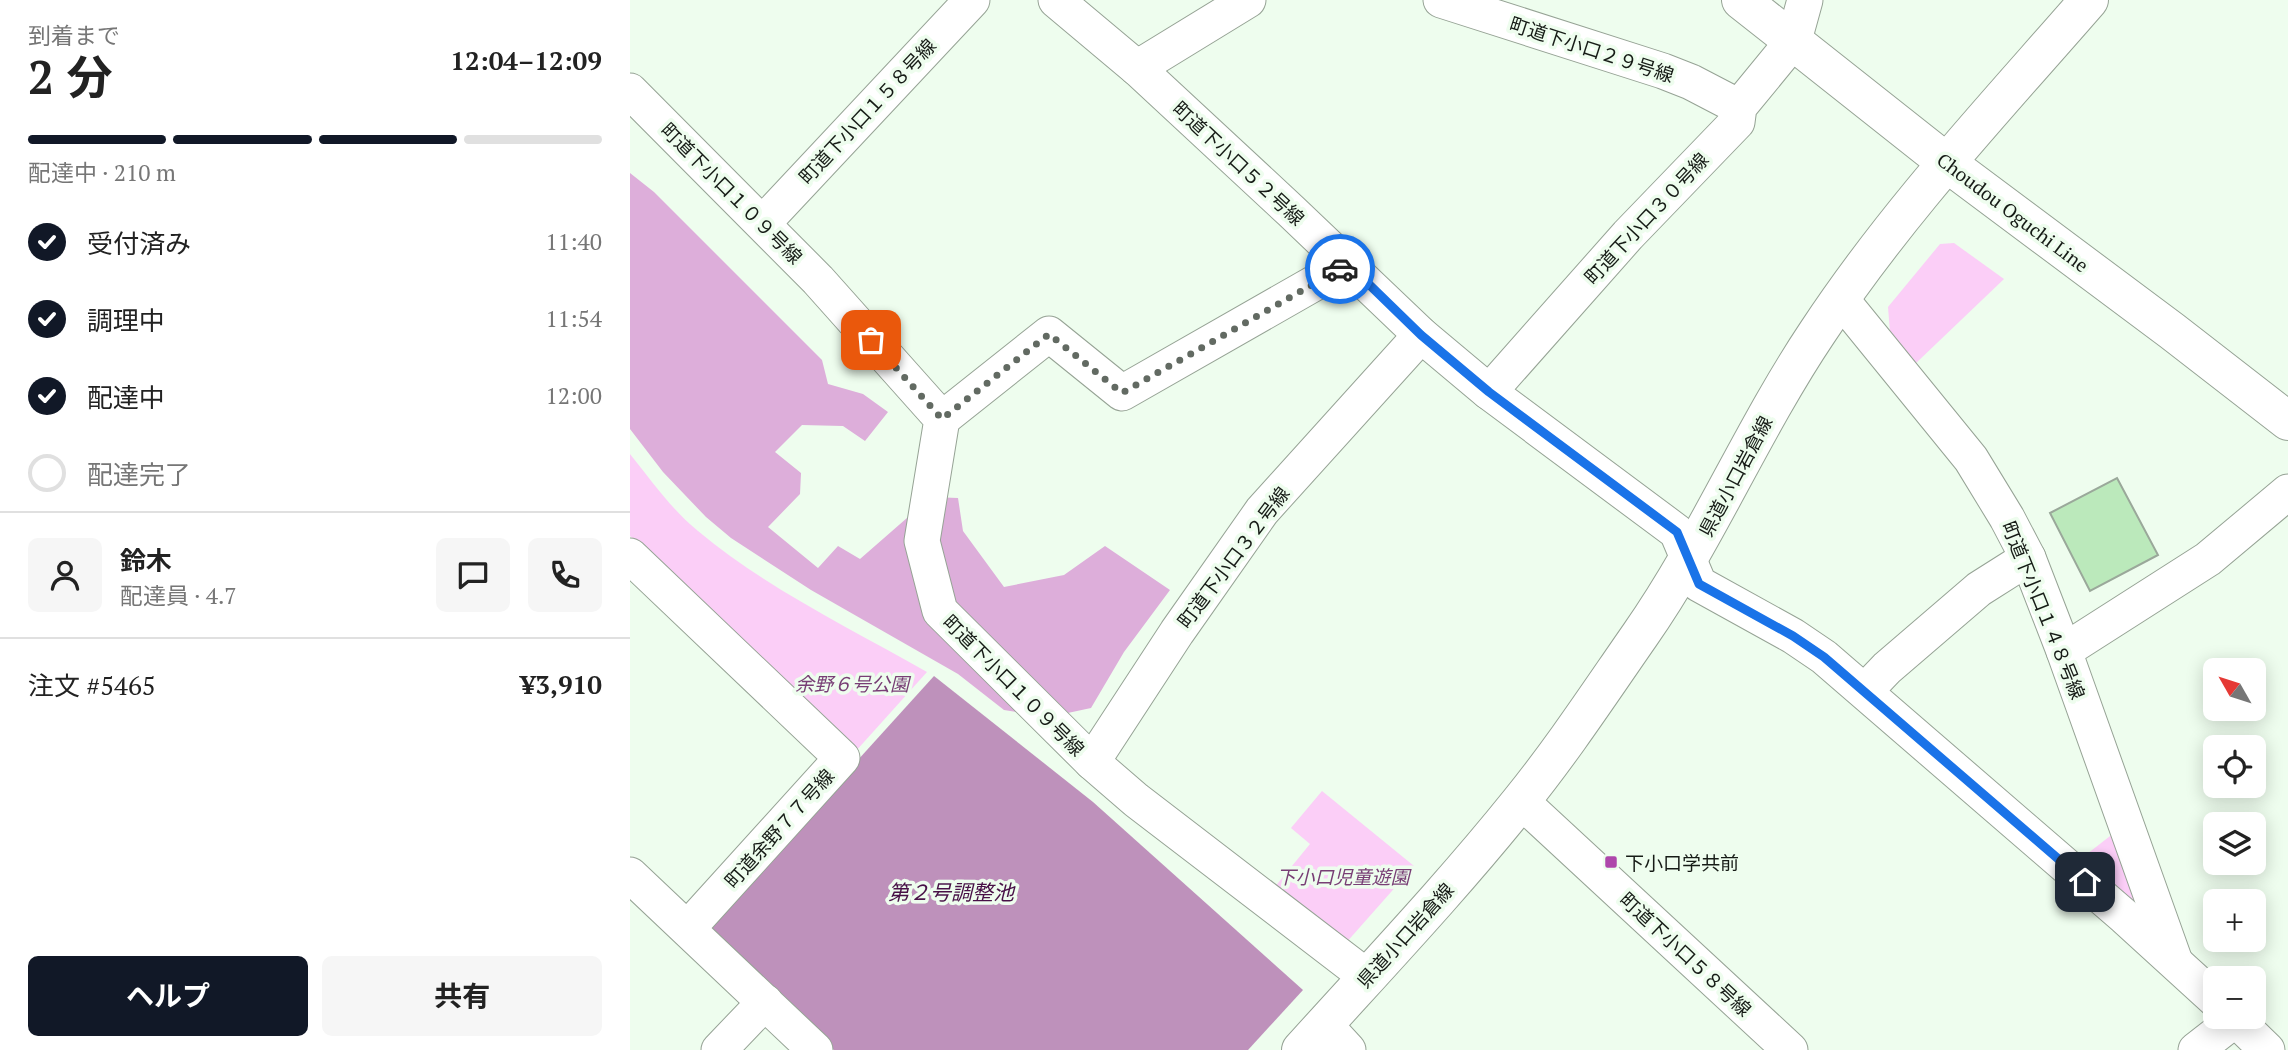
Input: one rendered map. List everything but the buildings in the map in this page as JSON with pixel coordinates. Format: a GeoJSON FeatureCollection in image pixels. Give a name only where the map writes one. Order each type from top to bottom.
{"type":"FeatureCollection","features":[{"type":"Feature","properties":{"kind":"main road","name":"Choudou Oguchi Line"},"geometry":{"type":"LineString","coordinates":[[1741,0],[1947,163],[2288,421]]}},
{"type":"Feature","properties":{"kind":"main road","name":"県道小口岩倉線"},"geometry":{"type":"LineString","coordinates":[[1325,1041],[1367,977],[1521,801],[1641,634],[1689,561],[1780,390],[1840,298],[1947,163],[2090,0]]}},
{"type":"Feature","properties":{"kind":"street","name":"町道下小口１５８号線"},"geometry":{"type":"LineString","coordinates":[[763,223],[972,0]]}},
{"type":"Feature","properties":{"kind":"street","name":"町道下小口５２号線"},"geometry":{"type":"LineString","coordinates":[[1056,0],[1137,68],[1421,335],[1489,392],[1677,532],[1699,584],[1793,636],[1824,657],[2203,988]]}},
{"type":"Feature","properties":{"kind":"street"},"geometry":{"type":"LineString","coordinates":[[1137,68],[1248,0]]}},
{"type":"Feature","properties":{"kind":"street","name":"町道下小口２９号線"},"geometry":{"type":"LineString","coordinates":[[1441,0],[1663,71],[1739,107]]}},
{"type":"Feature","properties":{"kind":"street"},"geometry":{"type":"LineString","coordinates":[[1794,40],[1805,0]]}},
{"type":"Feature","properties":{"kind":"street","name":"町道下小口３０号線"},"geometry":{"type":"LineString","coordinates":[[1489,392],[1628,235],[1738,122],[1739,107],[1794,40]]}},
{"type":"Feature","properties":{"kind":"street","name":"町道下小口１０９号線"},"geometry":{"type":"LineString","coordinates":[[630,91],[818,280],[942,419],[922,541],[940,611],[1092,762],[1136,800],[1367,977]]}},
{"type":"Feature","properties":{"kind":"street"},"geometry":{"type":"LineString","coordinates":[[942,419],[1049,334],[1122,393],[1348,264]]}},
{"type":"Feature","properties":{"kind":"street","name":"町道下小口１４８号線"},"geometry":{"type":"LineString","coordinates":[[1840,298],[1971,459],[2028,558],[2175,962]]}},
{"type":"Feature","properties":{"kind":"street","name":"町道下小口３２号線"},"geometry":{"type":"LineString","coordinates":[[1092,762],[1177,632],[1262,512],[1421,335]]}},
{"type":"Feature","properties":{"kind":"street"},"geometry":{"type":"LineString","coordinates":[[2064,651],[2208,559],[2288,492]]}},
{"type":"Feature","properties":{"kind":"street","name":"町道余野７７号線"},"geometry":{"type":"LineString","coordinates":[[630,556],[842,758],[688,928]]}},
{"type":"Feature","properties":{"kind":"street"},"geometry":{"type":"LineString","coordinates":[[1865,691],[1887,667],[1979,589],[2028,558]]}},
{"type":"Feature","properties":{"kind":"street","name":"町道下小口５８号線"},"geometry":{"type":"LineString","coordinates":[[1521,801],[1790,1050]]}},
{"type":"Feature","properties":{"kind":"street"},"geometry":{"type":"LineString","coordinates":[[630,875],[815,1050]]}},
{"type":"Feature","properties":{"kind":"street"},"geometry":{"type":"LineString","coordinates":[[719,1050],[765,1002]]}},
{"type":"Feature","properties":{"kind":"street"},"geometry":{"type":"LineString","coordinates":[[2196,1050],[2214,1029]]}},
{"type":"Feature","properties":{"kind":"street","name":"町道下小口５２号線"},"geometry":{"type":"LineString","coordinates":[[2245,1029],[2267,1050]]}},
{"type":"Feature","properties":{"kind":"street"},"geometry":{"type":"LineString","coordinates":[[2277,1050],[2288,1041]]}},
{"type":"Feature","properties":{"kind":"green space"},"geometry":{"type":"Polygon","coordinates":[[[1954,243],[2004,279],[1915,364],[1890,332],[1888,307],[1940,244],[1954,243]]]}},
{"type":"Feature","properties":{"kind":"green space","name":"余野６号公園"},"geometry":{"type":"Polygon","coordinates":[[[630,454],[679,513],[724,552],[780,589],[927,672],[855,752],[630,536],[630,454]]]}},
{"type":"Feature","properties":{"kind":"green space","name":"下小口児童遊園"},"geometry":{"type":"Polygon","coordinates":[[[1322,791],[1414,866],[1345,944],[1274,888],[1310,844],[1291,828],[1322,791]]]}},
{"type":"Feature","properties":{"kind":"green space"},"geometry":{"type":"Polygon","coordinates":[[[2114,833],[2141,910],[2078,861],[2114,833]]]}},
{"type":"Feature","properties":{"kind":"shaded area"},"geometry":{"type":"Polygon","coordinates":[[[630,173],[654,192],[822,360],[828,384],[863,394],[888,412],[865,441],[843,426],[802,425],[775,452],[801,473],[800,494],[768,527],[818,568],[838,546],[860,559],[931,497],[958,498],[963,531],[1004,587],[1064,575],[1105,546],[1170,590],[1124,652],[1091,708],[1049,717],[1004,710],[958,674],[811,590],[731,538],[706,517],[663,472],[630,429],[630,173]]]}},
{"type":"Feature","properties":{"kind":"water","name":"第２号調整池"},"geometry":{"type":"Polygon","coordinates":[[[934,676],[1093,802],[1303,990],[1248,1050],[834,1050],[712,933],[713,920],[934,676]]]}},
{"type":"Feature","properties":{"kind":"way so far"},"geometry":{"type":"LineString","coordinates":[[871,340],[942,419],[1049,334],[1122,393],[1340,269]]}},
{"type":"Feature","properties":{"kind":"place","name":"下小口学共前"},"geometry":{"type":"Point","coordinates":[1611,862]}},
{"type":"Feature","properties":{"kind":"route"},"geometry":{"type":"LineString","coordinates":[[1340,269],[1348,264],[1421,335],[1489,392],[1677,532],[1699,584],[1793,636],[1824,657],[2085,882]]}}]}
